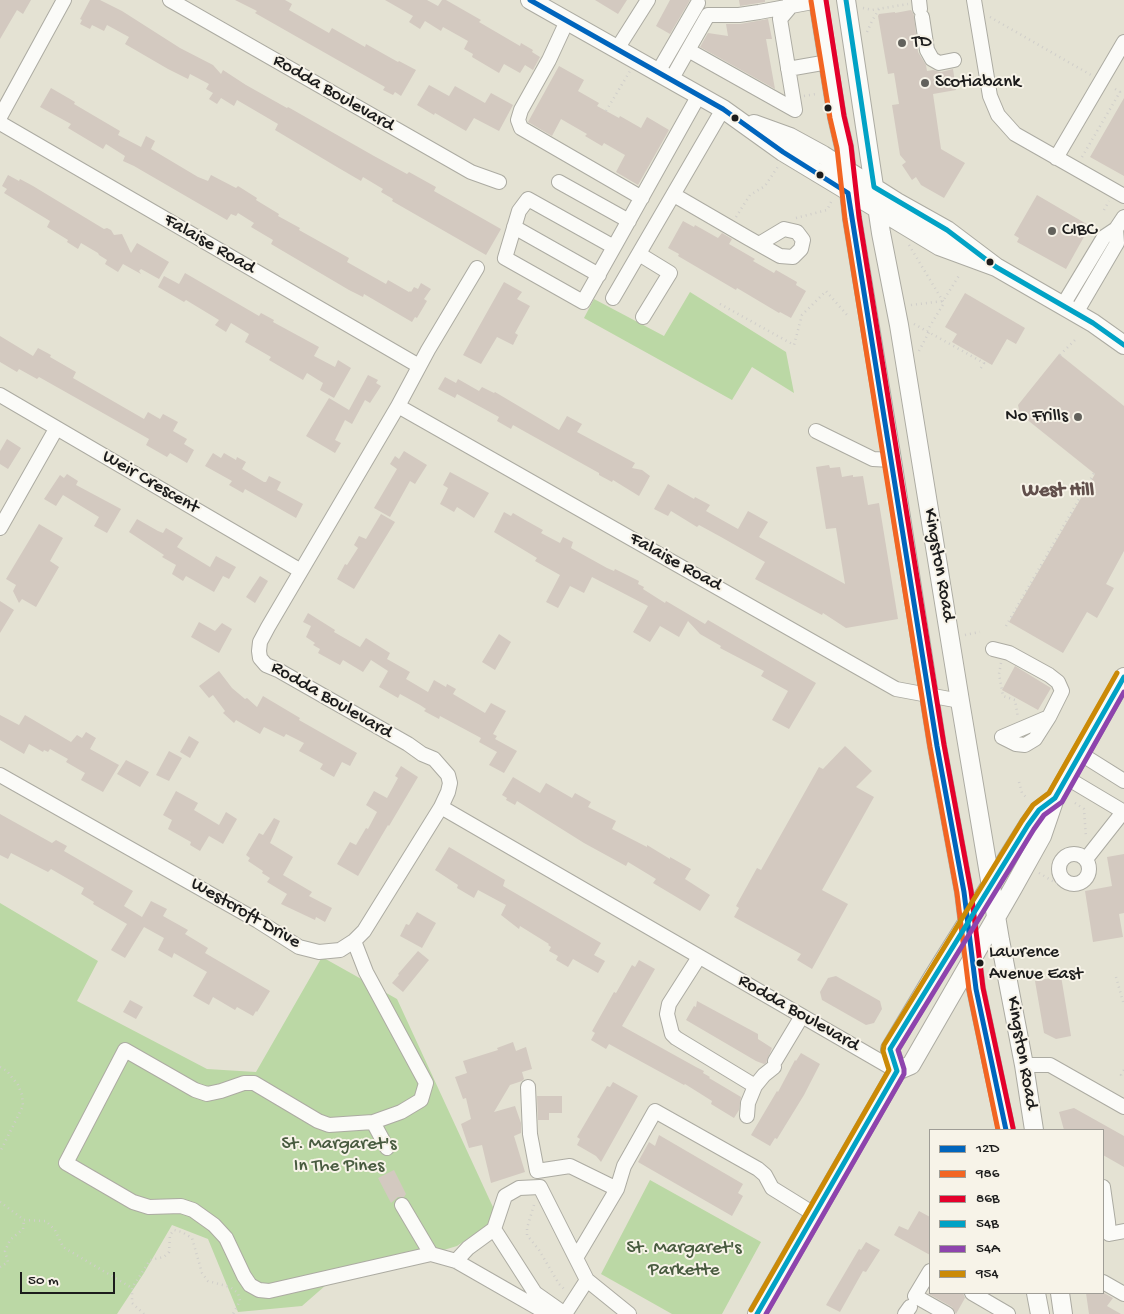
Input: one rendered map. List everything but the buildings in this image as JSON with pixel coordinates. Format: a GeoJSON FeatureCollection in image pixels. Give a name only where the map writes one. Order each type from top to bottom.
{"type":"FeatureCollection","features":[{"type":"Feature","properties":{"kind":"main road"},"geometry":{"type":"LineString","coordinates":[[530,0],[730,113],[786,154],[939,246],[996,267]]}},
{"type":"Feature","properties":{"kind":"main road","name":"Kingston Road"},"geometry":{"type":"LineString","coordinates":[[818,0],[844,147],[848,193],[940,765],[964,892],[976,989],[1006,1129]]}},
{"type":"Feature","properties":{"kind":"main road","name":"Kingston Road"},"geometry":{"type":"LineString","coordinates":[[846,0],[877,209],[899,325],[996,916],[1024,1065],[1034,1129]]}},
{"type":"Feature","properties":{"kind":"main road"},"geometry":{"type":"LineString","coordinates":[[730,113],[790,137],[846,169],[947,230],[996,267],[1070,309],[1124,345]]}},
{"type":"Feature","properties":{"kind":"main road"},"geometry":{"type":"LineString","coordinates":[[757,1314],[897,1071],[911,1065],[1042,836],[1055,798],[1124,677]]}},
{"type":"Feature","properties":{"kind":"main road"},"geometry":{"type":"LineString","coordinates":[[897,1071],[890,1049],[991,884],[1039,810],[1055,798]]}},
{"type":"Feature","properties":{"kind":"main road"},"geometry":{"type":"LineString","coordinates":[[1036,1294],[1040,1314]]}},
{"type":"Feature","properties":{"kind":"main road"},"geometry":{"type":"LineString","coordinates":[[1060,1294],[1063,1314]]}},
{"type":"Feature","properties":{"kind":"street"},"geometry":{"type":"LineString","coordinates":[[0,117],[64,0]]}},
{"type":"Feature","properties":{"kind":"street","name":"Rodda Boulevard"},"geometry":{"type":"LineString","coordinates":[[170,0],[471,172],[498,182]]}},
{"type":"Feature","properties":{"kind":"street"},"geometry":{"type":"LineString","coordinates":[[617,49],[648,0]]}},
{"type":"Feature","properties":{"kind":"street"},"geometry":{"type":"LineString","coordinates":[[665,76],[688,50],[708,15],[739,15],[791,3],[818,0]]}},
{"type":"Feature","properties":{"kind":"street"},"geometry":{"type":"LineString","coordinates":[[974,0],[990,96],[998,115],[1014,134],[1124,196]]}},
{"type":"Feature","properties":{"kind":"street"},"geometry":{"type":"LineString","coordinates":[[665,76],[698,3]]}},
{"type":"Feature","properties":{"kind":"street"},"geometry":{"type":"LineString","coordinates":[[688,50],[795,110],[780,19],[791,3]]}},
{"type":"Feature","properties":{"kind":"street"},"geometry":{"type":"LineString","coordinates":[[919,7],[927,50],[932,59],[939,63],[954,60]]}},
{"type":"Feature","properties":{"kind":"street"},"geometry":{"type":"LineString","coordinates":[[567,21],[549,60],[521,110],[518,120],[521,128],[642,198]]}},
{"type":"Feature","properties":{"kind":"street"},"geometry":{"type":"LineString","coordinates":[[1056,158],[1124,42]]}},
{"type":"Feature","properties":{"kind":"street"},"geometry":{"type":"LineString","coordinates":[[788,69],[828,62]]}},
{"type":"Feature","properties":{"kind":"street"},"geometry":{"type":"LineString","coordinates":[[614,247],[528,199],[519,211],[505,258],[584,302],[699,95]]}},
{"type":"Feature","properties":{"kind":"street"},"geometry":{"type":"LineString","coordinates":[[613,298],[674,195],[730,113]]}},
{"type":"Feature","properties":{"kind":"street","name":"Falaise Road"},"geometry":{"type":"LineString","coordinates":[[0,123],[418,366]]}},
{"type":"Feature","properties":{"kind":"street"},"geometry":{"type":"LineString","coordinates":[[559,182],[629,221]]}},
{"type":"Feature","properties":{"kind":"street"},"geometry":{"type":"LineString","coordinates":[[674,195],[759,244]]}},
{"type":"Feature","properties":{"kind":"street"},"geometry":{"type":"LineString","coordinates":[[1070,309],[1104,237],[1116,229],[1124,217]]}},
{"type":"Feature","properties":{"kind":"street"},"geometry":{"type":"LineString","coordinates":[[514,227],[599,275]]}},
{"type":"Feature","properties":{"kind":"street"},"geometry":{"type":"LineString","coordinates":[[639,254],[670,273],[643,317]]}},
{"type":"Feature","properties":{"kind":"street","name":"Rodda Boulevard"},"geometry":{"type":"LineString","coordinates":[[477,268],[418,366],[398,406],[260,642],[260,658],[266,665],[434,759],[448,774],[450,783],[441,807],[897,1071]]}},
{"type":"Feature","properties":{"kind":"street","name":"Weir Crescent"},"geometry":{"type":"LineString","coordinates":[[0,395],[301,570]]}},
{"type":"Feature","properties":{"kind":"street","name":"Falaise Road"},"geometry":{"type":"LineString","coordinates":[[398,406],[896,688],[960,700]]}},
{"type":"Feature","properties":{"kind":"street"},"geometry":{"type":"LineString","coordinates":[[0,528],[56,429]]}},
{"type":"Feature","properties":{"kind":"street"},"geometry":{"type":"LineString","coordinates":[[816,431],[873,459],[892,460]]}},
{"type":"Feature","properties":{"kind":"street"},"geometry":{"type":"LineString","coordinates":[[998,655],[1009,653],[1058,682],[1062,691],[1049,717],[1002,737]]}},
{"type":"Feature","properties":{"kind":"street"},"geometry":{"type":"LineString","coordinates":[[1081,754],[1124,781]]}},
{"type":"Feature","properties":{"kind":"street","name":"Westcroft Drive"},"geometry":{"type":"LineString","coordinates":[[0,774],[258,921],[299,947],[319,952],[340,950],[354,941],[364,931],[441,807]]}},
{"type":"Feature","properties":{"kind":"street"},"geometry":{"type":"LineString","coordinates":[[1067,778],[1124,812],[1086,858]]}},
{"type":"Feature","properties":{"kind":"street"},"geometry":{"type":"LineString","coordinates":[[1073,853],[1086,858],[1090,868],[1086,878],[1078,884],[1072,884],[1063,879],[1060,875],[1059,866],[1064,857],[1073,853]]}},
{"type":"Feature","properties":{"kind":"street"},"geometry":{"type":"LineString","coordinates":[[354,941],[366,972],[426,1084],[421,1100],[416,1104],[374,1122],[330,1125],[318,1121],[254,1083],[207,1094],[195,1090],[125,1050],[66,1163],[133,1202],[149,1207],[168,1205],[193,1210],[214,1225],[226,1238],[244,1276],[250,1285],[259,1290],[269,1291],[431,1254],[456,1261],[545,1312],[564,1314]]}},
{"type":"Feature","properties":{"kind":"street"},"geometry":{"type":"LineString","coordinates":[[699,957],[669,1004],[666,1014],[668,1025],[676,1038],[755,1086]]}},
{"type":"Feature","properties":{"kind":"street"},"geometry":{"type":"LineString","coordinates":[[747,1116],[748,1103],[755,1086],[775,1064],[802,1016]]}},
{"type":"Feature","properties":{"kind":"street"},"geometry":{"type":"LineString","coordinates":[[1024,1065],[1050,1065],[1124,1107]]}},
{"type":"Feature","properties":{"kind":"street"},"geometry":{"type":"LineString","coordinates":[[528,1087],[530,1134],[540,1187],[587,1280],[629,1314]]}},
{"type":"Feature","properties":{"kind":"street"},"geometry":{"type":"LineString","coordinates":[[576,1258],[616,1189],[624,1166],[655,1111],[758,1169],[765,1175],[772,1188],[814,1214]]}},
{"type":"Feature","properties":{"kind":"street"},"geometry":{"type":"LineString","coordinates":[[374,1122],[387,1148]]}},
{"type":"Feature","properties":{"kind":"street"},"geometry":{"type":"LineString","coordinates":[[537,1171],[570,1166],[616,1189]]}},
{"type":"Feature","properties":{"kind":"street"},"geometry":{"type":"LineString","coordinates":[[456,1261],[468,1248],[494,1229],[505,1196],[519,1188],[540,1187]]}},
{"type":"Feature","properties":{"kind":"street"},"geometry":{"type":"LineString","coordinates":[[1104,1204],[1105,1222],[1109,1234],[1124,1231]]}},
{"type":"Feature","properties":{"kind":"street"},"geometry":{"type":"LineString","coordinates":[[402,1205],[431,1254]]}},
{"type":"Feature","properties":{"kind":"street"},"geometry":{"type":"LineString","coordinates":[[494,1229],[535,1293],[564,1314]]}},
{"type":"Feature","properties":{"kind":"street"},"geometry":{"type":"LineString","coordinates":[[929,1273],[916,1296],[947,1314]]}},
{"type":"Feature","properties":{"kind":"street"},"geometry":{"type":"LineString","coordinates":[[564,1314],[587,1280]]}},
{"type":"Feature","properties":{"kind":"street"},"geometry":{"type":"LineString","coordinates":[[1104,1283],[1124,1294]]}},
{"type":"Feature","properties":{"kind":"street"},"geometry":{"type":"LineString","coordinates":[[974,1294],[1003,1313]]}},
{"type":"Feature","properties":{"kind":"path"},"geometry":{"type":"LineString","coordinates":[[863,8],[872,10],[919,7]]}},
{"type":"Feature","properties":{"kind":"path"},"geometry":{"type":"LineString","coordinates":[[868,32],[879,9]]}},
{"type":"Feature","properties":{"kind":"path"},"geometry":{"type":"LineString","coordinates":[[984,14],[1093,76]]}},
{"type":"Feature","properties":{"kind":"path"},"geometry":{"type":"LineString","coordinates":[[606,111],[636,60]]}},
{"type":"Feature","properties":{"kind":"path"},"geometry":{"type":"LineString","coordinates":[[1082,158],[1120,92],[1110,86]]}},
{"type":"Feature","properties":{"kind":"path"},"geometry":{"type":"LineString","coordinates":[[730,227],[750,195],[766,186],[786,154]]}},
{"type":"Feature","properties":{"kind":"path"},"geometry":{"type":"LineString","coordinates":[[1104,210],[1110,200]]}},
{"type":"Feature","properties":{"kind":"path"},"geometry":{"type":"LineString","coordinates":[[908,244],[943,301]]}},
{"type":"Feature","properties":{"kind":"path"},"geometry":{"type":"LineString","coordinates":[[919,351],[944,303],[943,301],[960,274]]}},
{"type":"Feature","properties":{"kind":"path"},"geometry":{"type":"LineString","coordinates":[[720,304],[794,345],[802,314],[826,291],[848,316]]}},
{"type":"Feature","properties":{"kind":"path"},"geometry":{"type":"LineString","coordinates":[[911,305],[943,301]]}},
{"type":"Feature","properties":{"kind":"path"},"geometry":{"type":"LineString","coordinates":[[914,324],[984,363],[979,371]]}},
{"type":"Feature","properties":{"kind":"path"},"geometry":{"type":"LineString","coordinates":[[1060,355],[1075,340]]}},
{"type":"Feature","properties":{"kind":"path"},"geometry":{"type":"LineString","coordinates":[[1006,626],[1094,473]]}},
{"type":"Feature","properties":{"kind":"path"},"geometry":{"type":"LineString","coordinates":[[965,635],[980,632]]}},
{"type":"Feature","properties":{"kind":"path"},"geometry":{"type":"LineString","coordinates":[[998,655],[1003,696],[1015,700],[1019,722]]}},
{"type":"Feature","properties":{"kind":"path"},"geometry":{"type":"LineString","coordinates":[[1018,782],[1022,793],[1027,798]]}},
{"type":"Feature","properties":{"kind":"path"},"geometry":{"type":"LineString","coordinates":[[1076,803],[1084,809],[1086,841],[1095,848]]}},
{"type":"Feature","properties":{"kind":"path"},"geometry":{"type":"LineString","coordinates":[[1035,871],[1056,883],[1063,879]]}},
{"type":"Feature","properties":{"kind":"path"},"geometry":{"type":"LineString","coordinates":[[1116,977],[1124,1004]]}},
{"type":"Feature","properties":{"kind":"path"},"geometry":{"type":"LineString","coordinates":[[0,1067],[7,1071],[18,1085],[22,1095],[23,1106],[0,1152]]}},
{"type":"Feature","properties":{"kind":"path"},"geometry":{"type":"LineString","coordinates":[[1124,1070],[1121,1075],[1124,1077]]}},
{"type":"Feature","properties":{"kind":"path"},"geometry":{"type":"LineString","coordinates":[[540,1187],[527,1228],[527,1235],[539,1250],[558,1284],[574,1300]]}},
{"type":"Feature","properties":{"kind":"path"},"geometry":{"type":"LineString","coordinates":[[0,1202],[24,1220],[46,1221],[55,1230],[63,1247],[132,1288]]}},
{"type":"Feature","properties":{"kind":"path"},"geometry":{"type":"LineString","coordinates":[[0,1267],[8,1262],[5,1251],[10,1240],[23,1229],[24,1220]]}},
{"type":"Feature","properties":{"kind":"path"},"geometry":{"type":"LineString","coordinates":[[144,1314],[132,1303],[132,1288],[150,1260],[164,1257],[169,1252],[170,1235],[174,1230],[192,1238],[202,1273],[208,1281],[230,1287],[238,1293],[240,1301],[233,1314]]}},
{"type":"Feature","properties":{"kind":"green space"},"geometry":{"type":"Polygon","coordinates":[[[690,292],[786,352],[794,393],[752,367],[732,400],[584,318],[594,299],[664,336],[690,292]]]}},
{"type":"Feature","properties":{"kind":"green space","name":"St. Margaret's In The Pines"},"geometry":{"type":"Polygon","coordinates":[[[0,903],[98,961],[77,1001],[207,1069],[256,1072],[322,957],[397,999],[498,1218],[457,1246],[326,1285],[302,1306],[238,1312],[208,1239],[172,1225],[117,1314],[0,1314],[0,903]]]}},
{"type":"Feature","properties":{"kind":"green space","name":"St. Margaret's Parkette"},"geometry":{"type":"Polygon","coordinates":[[[650,1180],[761,1242],[722,1314],[672,1314],[601,1274],[650,1180]]]}},
{"type":"Feature","properties":{"kind":"transit line","name":"12D"},"geometry":{"type":"LineString","coordinates":[[530,0],[723,109],[783,152],[848,193],[937,746],[964,892],[976,989],[1006,1129]]}},
{"type":"Feature","properties":{"kind":"transit line","name":"86B"},"geometry":{"type":"LineString","coordinates":[[826,0],[844,116],[851,146],[859,217],[944,745],[971,891],[983,988],[1013,1128]]}},
{"type":"Feature","properties":{"kind":"transit line","name":"54B"},"geometry":{"type":"LineString","coordinates":[[846,0],[874,187],[947,230],[996,267],[1093,323],[1124,345]]}},
{"type":"Feature","properties":{"kind":"transit line","name":"986"},"geometry":{"type":"LineString","coordinates":[[811,1],[830,118],[837,148],[845,219],[930,747],[957,893],[969,990],[998,1129]]}},
{"type":"Feature","properties":{"kind":"transit line","name":"954"},"geometry":{"type":"LineString","coordinates":[[751,1310],[889,1070],[883,1051],[884,1045],[1022,821],[1033,805],[1049,793],[1117,673]]}},
{"type":"Feature","properties":{"kind":"transit line","name":"54B"},"geometry":{"type":"LineString","coordinates":[[757,1314],[897,1071],[890,1049],[1028,825],[1039,810],[1055,798],[1124,677]]}},
{"type":"Feature","properties":{"kind":"transit line","name":"54A"},"geometry":{"type":"LineString","coordinates":[[766,1314],[904,1074],[898,1050],[1034,829],[1044,815],[1062,802],[1124,692]]}},
{"type":"Feature","properties":{"kind":"place","name":"TD"},"geometry":{"type":"Point","coordinates":[902,43]}},
{"type":"Feature","properties":{"kind":"place","name":"Scotiabank"},"geometry":{"type":"Point","coordinates":[925,83]}},
{"type":"Feature","properties":{"kind":"place","name":"CIBC"},"geometry":{"type":"Point","coordinates":[1052,231]}},
{"type":"Feature","properties":{"kind":"place","name":"No Frills"},"geometry":{"type":"Point","coordinates":[1078,417]}},
{"type":"Feature","properties":{"kind":"place","name":"Lawrence Avenue East"},"geometry":{"type":"Point","coordinates":[980,963]}},
{"type":"Feature","properties":{"kind":"district","name":"West Hill"},"geometry":{"type":"Point","coordinates":[1058,492]}}]}
